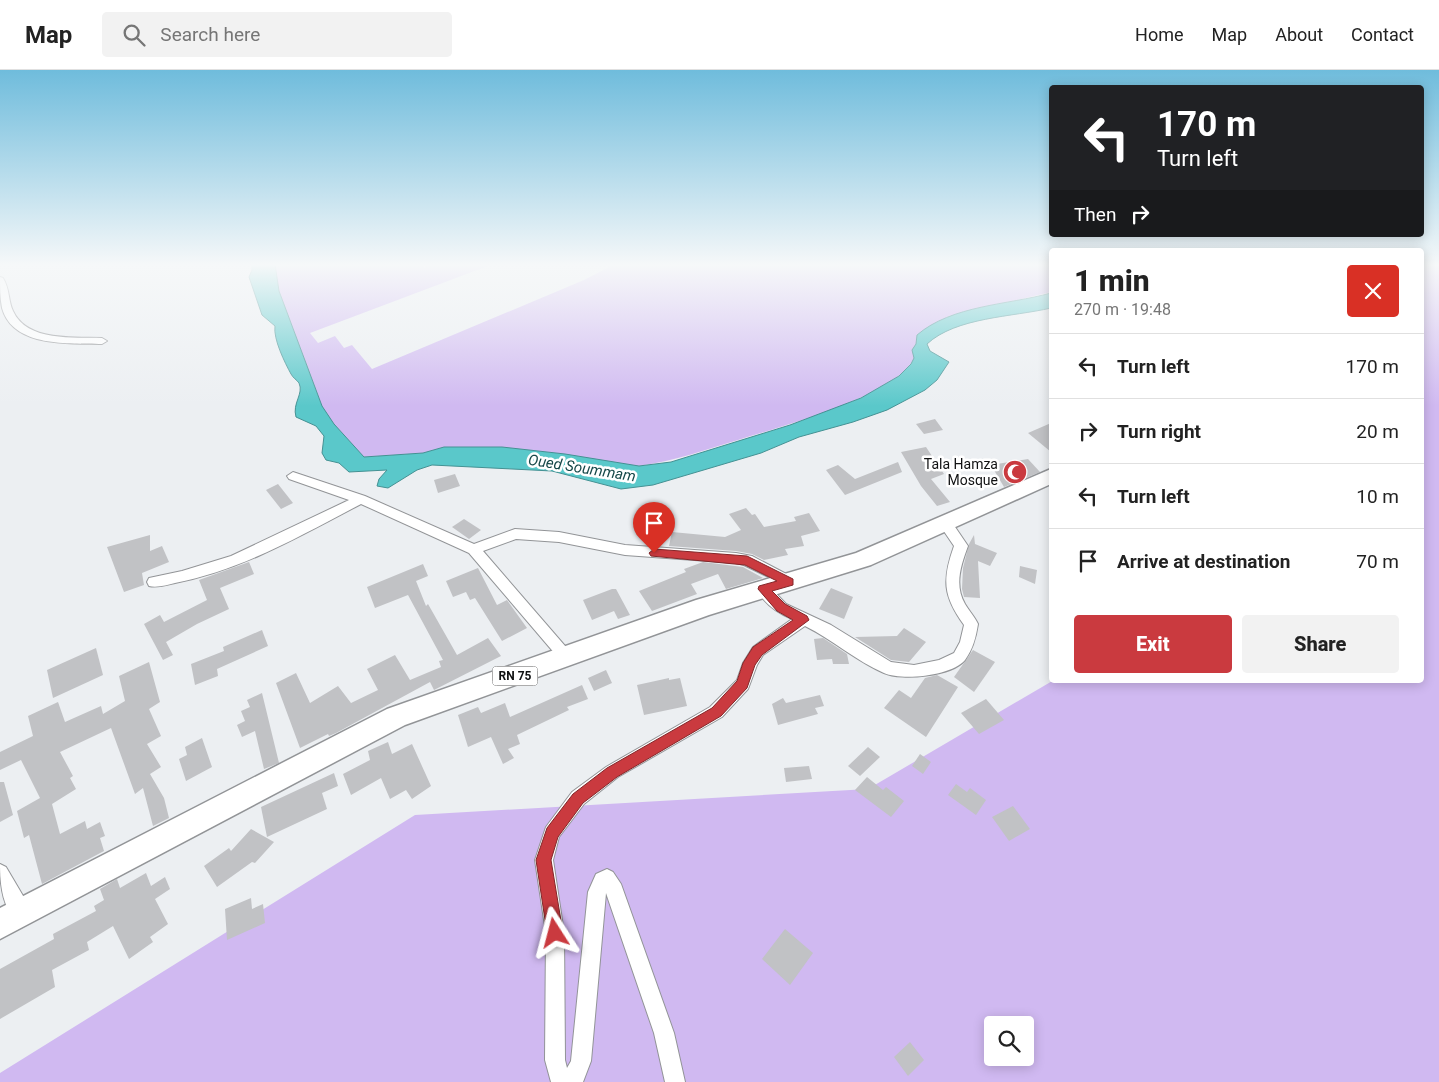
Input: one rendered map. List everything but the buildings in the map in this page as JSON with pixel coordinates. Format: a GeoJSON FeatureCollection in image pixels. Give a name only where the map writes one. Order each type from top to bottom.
{"type":"FeatureCollection","features":[{"type":"Feature","properties":{"kind":"main road","name":"RN 75"},"geometry":{"type":"LineString","coordinates":[[0,924],[396,717],[567,658],[704,607],[863,559],[1049,477]]}},
{"type":"Feature","properties":{"kind":"street"},"geometry":{"type":"LineString","coordinates":[[8,311],[22,330],[42,337],[102,341]]}},
{"type":"Feature","properties":{"kind":"street"},"geometry":{"type":"LineString","coordinates":[[293,476],[361,499],[474,549],[567,658]]}},
{"type":"Feature","properties":{"kind":"street"},"geometry":{"type":"LineString","coordinates":[[154,582],[190,576],[249,556],[361,499]]}},
{"type":"Feature","properties":{"kind":"street"},"geometry":{"type":"LineString","coordinates":[[763,589],[781,608],[803,620],[826,629],[888,668],[914,671],[941,666],[960,657],[967,643],[971,624],[958,608],[951,590],[952,571],[961,546],[946,524]]}},
{"type":"Feature","properties":{"kind":"street"},"geometry":{"type":"LineString","coordinates":[[474,549],[515,534],[558,537],[625,550],[747,560],[789,582]]}},
{"type":"Feature","properties":{"kind":"street"},"geometry":{"type":"LineString","coordinates":[[675,1082],[664,1033],[612,884],[607,878],[602,880],[597,892],[581,1061],[576,1074],[566,1082],[558,1077],[555,1060],[555,933],[544,860],[552,833],[578,798],[612,772],[716,712],[743,684],[750,663],[758,651],[803,620]]}},
{"type":"Feature","properties":{"kind":"street"},"geometry":{"type":"LineString","coordinates":[[0,873],[22,913]]}},
{"type":"Feature","properties":{"kind":"shaded area"},"geometry":{"type":"Polygon","coordinates":[[[287,311],[368,311],[310,333],[318,343],[335,336],[344,348],[352,345],[372,369],[510,311],[969,311],[949,316],[917,335],[916,344],[912,350],[914,358],[903,372],[885,385],[862,397],[807,418],[701,451],[639,466],[444,447],[423,453],[364,457],[334,424],[322,406],[287,311]]]}},
{"type":"Feature","properties":{"kind":"shaded area"},"geometry":{"type":"Polygon","coordinates":[[[1424,311],[1439,311],[1439,1082],[0,1082],[0,1073],[415,815],[868,789],[1049,683],[1424,683],[1424,311]]]}},
{"type":"Feature","properties":{"kind":"water","name":"Oued Soummam"},"geometry":{"type":"Polygon","coordinates":[[[261,311],[287,311],[322,406],[334,424],[364,457],[423,453],[444,447],[502,447],[565,454],[639,466],[671,462],[790,425],[861,398],[899,376],[911,364],[914,358],[912,350],[916,344],[917,335],[947,317],[966,311],[1035,311],[969,323],[939,335],[927,344],[930,351],[949,362],[937,380],[925,390],[887,410],[799,437],[761,453],[653,485],[621,489],[552,471],[432,465],[417,470],[388,488],[377,486],[379,479],[387,470],[349,472],[339,463],[326,460],[322,453],[324,436],[316,426],[296,417],[295,407],[300,391],[299,383],[292,375],[283,357],[276,337],[275,326],[262,315],[261,311]]]}},
{"type":"Feature","properties":{"kind":"place","name":"Tala Hamza Mosque"},"geometry":{"type":"Point","coordinates":[1015,472]}},
{"type":"Feature","properties":{"kind":"route"},"geometry":{"type":"LineString","coordinates":[[555,933],[544,860],[552,833],[578,798],[612,772],[688,730],[716,712],[743,684],[750,663],[758,651],[803,620],[781,608],[763,589],[789,582],[747,560],[654,553]]}}]}
